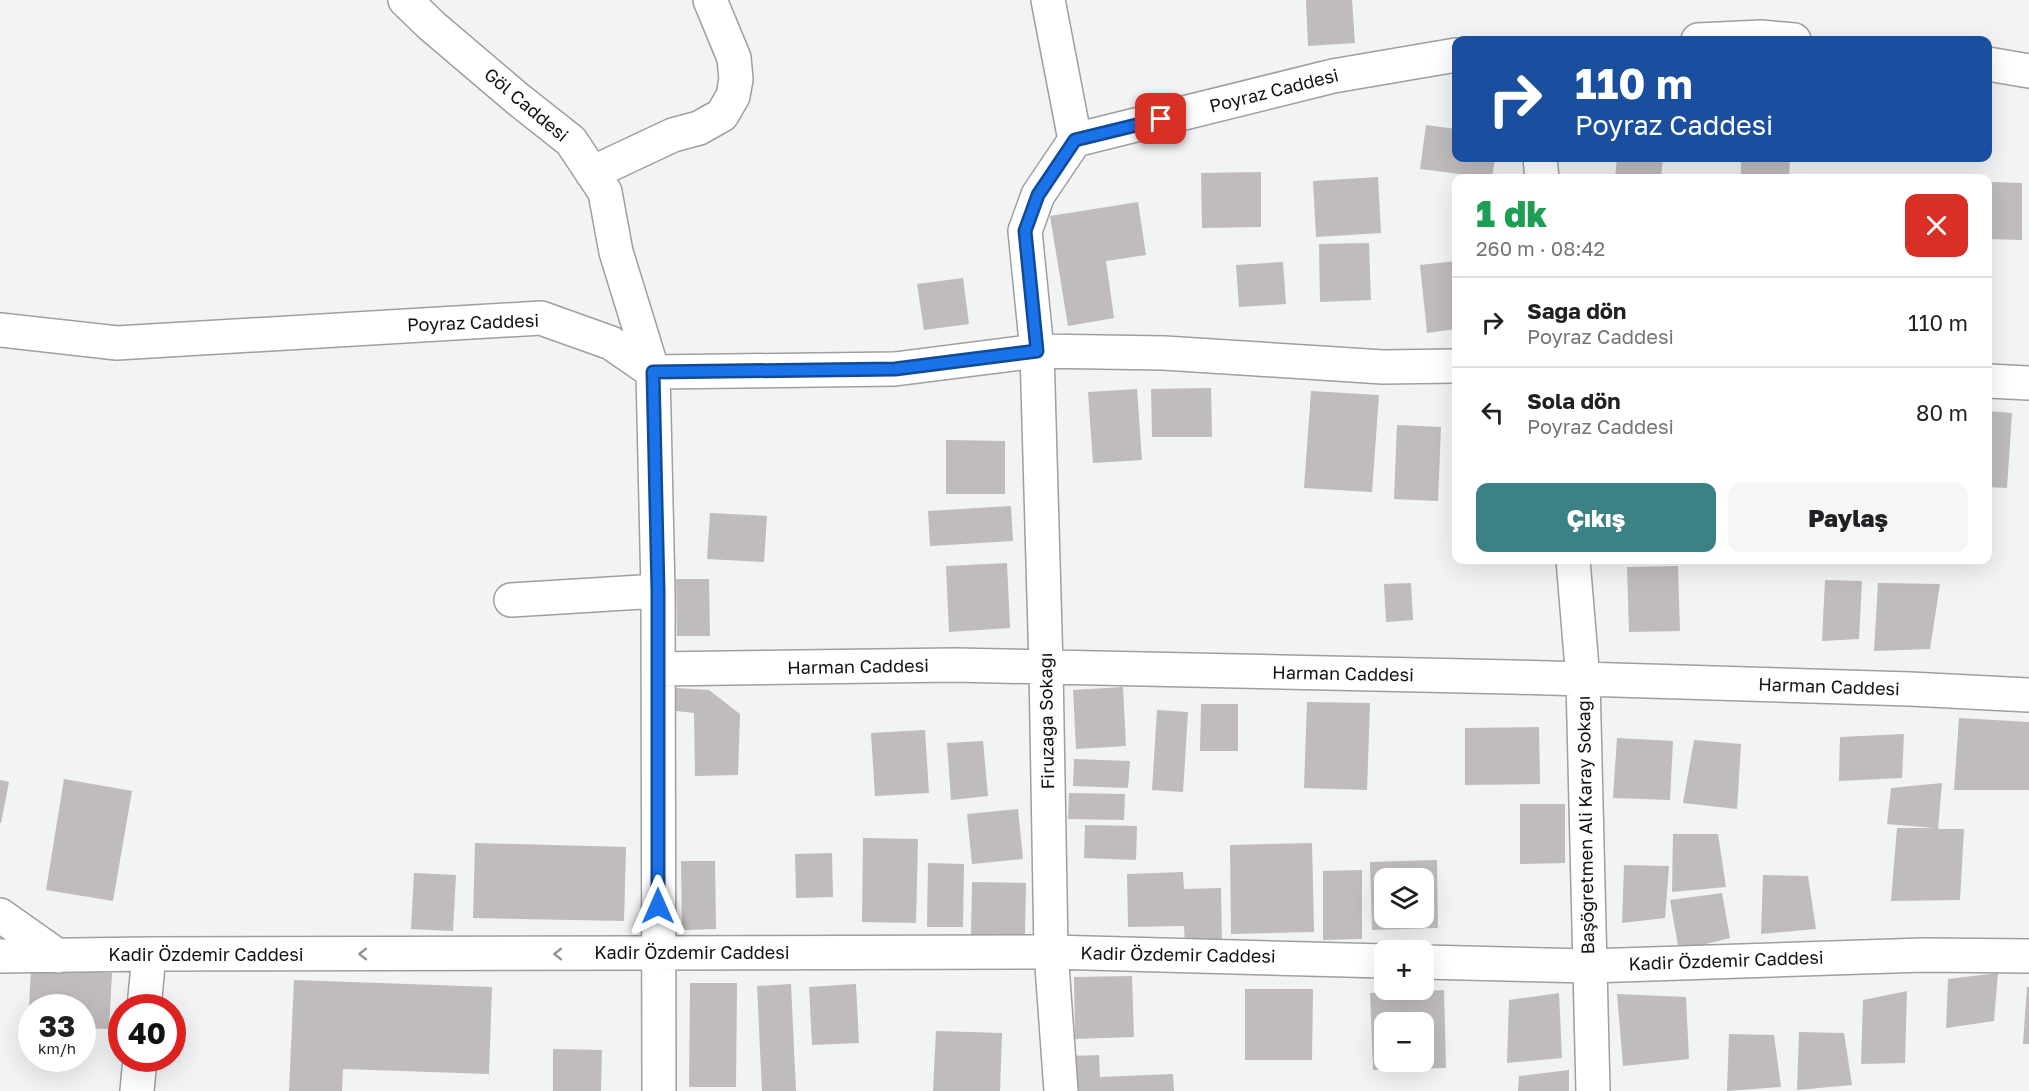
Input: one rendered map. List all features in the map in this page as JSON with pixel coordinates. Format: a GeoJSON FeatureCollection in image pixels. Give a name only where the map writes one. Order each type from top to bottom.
{"type":"FeatureCollection","features":[{"type":"Feature","properties":{"kind":"street","name":"Göl Caddesi"},"geometry":{"type":"LineString","coordinates":[[405,0],[510,93],[571,141],[605,192],[616,252],[653,372],[658,591],[659,1091]]}},
{"type":"Feature","properties":{"kind":"street"},"geometry":{"type":"LineString","coordinates":[[592,173],[673,135],[699,128],[722,115],[733,96],[736,79],[734,58],[710,0]]}},
{"type":"Feature","properties":{"kind":"street"},"geometry":{"type":"LineString","coordinates":[[1037,351],[1025,231],[1038,195],[1075,140],[1048,0]]}},
{"type":"Feature","properties":{"kind":"street","name":"Poyraz Caddesi"},"geometry":{"type":"LineString","coordinates":[[1075,140],[1334,76],[1452,56]]}},
{"type":"Feature","properties":{"kind":"street"},"geometry":{"type":"LineString","coordinates":[[1992,65],[2029,71]]}},
{"type":"Feature","properties":{"kind":"street","name":"Poyraz Caddesi"},"geometry":{"type":"LineString","coordinates":[[0,330],[117,343],[541,318],[611,343],[653,372]]}},
{"type":"Feature","properties":{"kind":"street"},"geometry":{"type":"LineString","coordinates":[[653,372],[895,369],[1037,351],[1164,353],[1383,367],[1452,366]]}},
{"type":"Feature","properties":{"kind":"street","name":"Firuzağa Sokağı"},"geometry":{"type":"LineString","coordinates":[[1037,351],[1051,952],[1061,1091]]}},
{"type":"Feature","properties":{"kind":"street"},"geometry":{"type":"LineString","coordinates":[[1992,381],[2029,383]]}},
{"type":"Feature","properties":{"kind":"street","name":"Başöğretmen Ali Karay Sokağı"},"geometry":{"type":"LineString","coordinates":[[1573,564],[1583,680],[1593,1091]]}},
{"type":"Feature","properties":{"kind":"street"},"geometry":{"type":"LineString","coordinates":[[511,600],[658,591]]}},
{"type":"Feature","properties":{"kind":"street","name":"Harman Caddesi"},"geometry":{"type":"LineString","coordinates":[[658,669],[954,665],[1910,689],[2029,695]]}},
{"type":"Feature","properties":{"kind":"street"},"geometry":{"type":"LineString","coordinates":[[0,915],[58,956]]}},
{"type":"Feature","properties":{"kind":"street","name":"Kadir Özdemir Caddesi"},"geometry":{"type":"LineString","coordinates":[[0,956],[1051,952],[1374,961]]}},
{"type":"Feature","properties":{"kind":"street"},"geometry":{"type":"LineString","coordinates":[[145,994],[149,954]]}},
{"type":"Feature","properties":{"kind":"street","name":"Kadir Özdemir Caddesi"},"geometry":{"type":"LineString","coordinates":[[1434,962],[1589,966],[1923,955],[2029,956]]}},
{"type":"Feature","properties":{"kind":"street"},"geometry":{"type":"LineString","coordinates":[[137,1091],[139,1072]]}},
{"type":"Feature","properties":{"kind":"building"},"geometry":{"type":"Polygon","coordinates":[[[1306,0],[1352,0],[1355,43],[1308,46],[1306,0]]]}},
{"type":"Feature","properties":{"kind":"building"},"geometry":{"type":"Polygon","coordinates":[[[1426,125],[1452,128],[1452,162],[1494,162],[1493,174],[1460,174],[1420,169],[1426,125]]]}},
{"type":"Feature","properties":{"kind":"building"},"geometry":{"type":"Polygon","coordinates":[[[1617,162],[1663,162],[1661,174],[1615,174],[1617,162]]]}},
{"type":"Feature","properties":{"kind":"building"},"geometry":{"type":"Polygon","coordinates":[[[1741,162],[1790,162],[1789,174],[1741,174],[1741,162]]]}},
{"type":"Feature","properties":{"kind":"building"},"geometry":{"type":"Polygon","coordinates":[[[1261,172],[1261,227],[1202,228],[1201,173],[1261,172]]]}},
{"type":"Feature","properties":{"kind":"building"},"geometry":{"type":"Polygon","coordinates":[[[1378,177],[1381,233],[1316,237],[1313,181],[1378,177]]]}},
{"type":"Feature","properties":{"kind":"building"},"geometry":{"type":"Polygon","coordinates":[[[1992,182],[2022,183],[2022,240],[1992,239],[1992,182]]]}},
{"type":"Feature","properties":{"kind":"building"},"geometry":{"type":"Polygon","coordinates":[[[1138,202],[1146,255],[1106,261],[1114,318],[1068,326],[1050,216],[1138,202]]]}},
{"type":"Feature","properties":{"kind":"building"},"geometry":{"type":"Polygon","coordinates":[[[1369,243],[1371,300],[1320,302],[1319,244],[1369,243]]]}},
{"type":"Feature","properties":{"kind":"building"},"geometry":{"type":"Polygon","coordinates":[[[1452,261],[1452,330],[1427,333],[1420,265],[1452,261]]]}},
{"type":"Feature","properties":{"kind":"building"},"geometry":{"type":"Polygon","coordinates":[[[1283,262],[1286,304],[1239,307],[1236,265],[1283,262]]]}},
{"type":"Feature","properties":{"kind":"building"},"geometry":{"type":"Polygon","coordinates":[[[963,278],[969,324],[924,330],[917,284],[963,278]]]}},
{"type":"Feature","properties":{"kind":"building"},"geometry":{"type":"Polygon","coordinates":[[[1211,388],[1212,437],[1152,437],[1151,389],[1211,388]]]}},
{"type":"Feature","properties":{"kind":"building"},"geometry":{"type":"Polygon","coordinates":[[[1137,389],[1142,460],[1093,463],[1088,392],[1137,389]]]}},
{"type":"Feature","properties":{"kind":"building"},"geometry":{"type":"Polygon","coordinates":[[[1311,391],[1379,395],[1372,492],[1304,488],[1311,391]]]}},
{"type":"Feature","properties":{"kind":"building"},"geometry":{"type":"Polygon","coordinates":[[[1992,411],[2012,413],[2007,488],[1992,487],[1992,411]]]}},
{"type":"Feature","properties":{"kind":"building"},"geometry":{"type":"Polygon","coordinates":[[[1397,425],[1441,427],[1438,501],[1394,499],[1397,425]]]}},
{"type":"Feature","properties":{"kind":"building"},"geometry":{"type":"Polygon","coordinates":[[[946,440],[1005,441],[1005,494],[946,494],[946,440]]]}},
{"type":"Feature","properties":{"kind":"building"},"geometry":{"type":"Polygon","coordinates":[[[1011,506],[1013,541],[930,546],[928,511],[1011,506]]]}},
{"type":"Feature","properties":{"kind":"building"},"geometry":{"type":"Polygon","coordinates":[[[710,513],[767,516],[764,562],[707,559],[710,513]]]}},
{"type":"Feature","properties":{"kind":"building"},"geometry":{"type":"Polygon","coordinates":[[[1007,563],[1010,628],[949,632],[946,566],[1007,563]]]}},
{"type":"Feature","properties":{"kind":"building"},"geometry":{"type":"Polygon","coordinates":[[[1678,566],[1680,631],[1629,632],[1627,567],[1678,566]]]}},
{"type":"Feature","properties":{"kind":"building"},"geometry":{"type":"Polygon","coordinates":[[[676,579],[709,579],[710,636],[677,636],[676,579]]]}},
{"type":"Feature","properties":{"kind":"building"},"geometry":{"type":"Polygon","coordinates":[[[1825,580],[1862,581],[1859,639],[1822,641],[1825,580]]]}},
{"type":"Feature","properties":{"kind":"building"},"geometry":{"type":"Polygon","coordinates":[[[1411,583],[1413,620],[1386,622],[1384,584],[1411,583]]]}},
{"type":"Feature","properties":{"kind":"building"},"geometry":{"type":"Polygon","coordinates":[[[1878,583],[1940,584],[1930,649],[1874,651],[1878,583]]]}},
{"type":"Feature","properties":{"kind":"building"},"geometry":{"type":"Polygon","coordinates":[[[1123,687],[1126,746],[1076,749],[1073,690],[1123,687]]]}},
{"type":"Feature","properties":{"kind":"building"},"geometry":{"type":"Polygon","coordinates":[[[676,688],[709,690],[740,714],[738,775],[695,776],[694,713],[676,711],[676,688]]]}},
{"type":"Feature","properties":{"kind":"building"},"geometry":{"type":"Polygon","coordinates":[[[1307,702],[1370,703],[1367,790],[1304,788],[1307,702]]]}},
{"type":"Feature","properties":{"kind":"building"},"geometry":{"type":"Polygon","coordinates":[[[1201,704],[1238,704],[1238,751],[1200,751],[1201,704]]]}},
{"type":"Feature","properties":{"kind":"building"},"geometry":{"type":"Polygon","coordinates":[[[1157,710],[1188,712],[1183,792],[1152,790],[1157,710]]]}},
{"type":"Feature","properties":{"kind":"building"},"geometry":{"type":"Polygon","coordinates":[[[1959,718],[2029,722],[2029,790],[1954,790],[1959,718]]]}},
{"type":"Feature","properties":{"kind":"building"},"geometry":{"type":"Polygon","coordinates":[[[1539,727],[1540,784],[1465,785],[1465,728],[1539,727]]]}},
{"type":"Feature","properties":{"kind":"building"},"geometry":{"type":"Polygon","coordinates":[[[925,730],[929,793],[875,796],[871,733],[925,730]]]}},
{"type":"Feature","properties":{"kind":"building"},"geometry":{"type":"Polygon","coordinates":[[[1904,734],[1902,778],[1839,781],[1840,737],[1904,734]]]}},
{"type":"Feature","properties":{"kind":"building"},"geometry":{"type":"Polygon","coordinates":[[[1617,738],[1673,741],[1670,800],[1613,798],[1617,738]]]}},
{"type":"Feature","properties":{"kind":"building"},"geometry":{"type":"Polygon","coordinates":[[[1694,740],[1741,744],[1737,809],[1683,803],[1694,740]]]}},
{"type":"Feature","properties":{"kind":"building"},"geometry":{"type":"Polygon","coordinates":[[[983,741],[988,796],[951,800],[947,743],[983,741]]]}},
{"type":"Feature","properties":{"kind":"building"},"geometry":{"type":"Polygon","coordinates":[[[1074,759],[1130,761],[1128,788],[1073,786],[1074,759]]]}},
{"type":"Feature","properties":{"kind":"building"},"geometry":{"type":"Polygon","coordinates":[[[64,779],[132,791],[113,901],[46,890],[64,779]]]}},
{"type":"Feature","properties":{"kind":"building"},"geometry":{"type":"Polygon","coordinates":[[[0,780],[9,782],[1,823],[0,823],[0,780]]]}},
{"type":"Feature","properties":{"kind":"building"},"geometry":{"type":"Polygon","coordinates":[[[1942,783],[1938,829],[1964,829],[1960,900],[1891,901],[1897,828],[1934,828],[1887,824],[1891,788],[1942,783]]]}},
{"type":"Feature","properties":{"kind":"building"},"geometry":{"type":"Polygon","coordinates":[[[1069,793],[1125,794],[1124,820],[1068,819],[1069,793]]]}},
{"type":"Feature","properties":{"kind":"building"},"geometry":{"type":"Polygon","coordinates":[[[1520,804],[1565,804],[1565,863],[1520,864],[1520,804]]]}},
{"type":"Feature","properties":{"kind":"building"},"geometry":{"type":"Polygon","coordinates":[[[1018,809],[1023,859],[972,864],[967,814],[1018,809]]]}},
{"type":"Feature","properties":{"kind":"building"},"geometry":{"type":"Polygon","coordinates":[[[1085,825],[1137,826],[1136,860],[1084,858],[1085,825]]]}},
{"type":"Feature","properties":{"kind":"building"},"geometry":{"type":"Polygon","coordinates":[[[1673,834],[1718,834],[1726,887],[1672,892],[1673,834]]]}},
{"type":"Feature","properties":{"kind":"building"},"geometry":{"type":"Polygon","coordinates":[[[863,838],[918,839],[916,923],[862,922],[863,838]]]}},
{"type":"Feature","properties":{"kind":"building"},"geometry":{"type":"Polygon","coordinates":[[[475,843],[626,847],[624,921],[473,918],[475,843]]]}},
{"type":"Feature","properties":{"kind":"building"},"geometry":{"type":"Polygon","coordinates":[[[1312,843],[1314,932],[1231,934],[1230,845],[1312,843]]]}},
{"type":"Feature","properties":{"kind":"building"},"geometry":{"type":"Polygon","coordinates":[[[832,853],[833,897],[796,898],[795,854],[832,853]]]}},
{"type":"Feature","properties":{"kind":"building"},"geometry":{"type":"Polygon","coordinates":[[[1437,860],[1438,928],[1372,930],[1370,862],[1437,860]]]}},
{"type":"Feature","properties":{"kind":"building"},"geometry":{"type":"Polygon","coordinates":[[[681,861],[715,861],[716,929],[682,930],[681,861]]]}},
{"type":"Feature","properties":{"kind":"building"},"geometry":{"type":"Polygon","coordinates":[[[928,863],[964,864],[963,927],[927,927],[928,863]]]}},
{"type":"Feature","properties":{"kind":"building"},"geometry":{"type":"Polygon","coordinates":[[[1624,865],[1669,866],[1665,918],[1622,923],[1624,865]]]}},
{"type":"Feature","properties":{"kind":"building"},"geometry":{"type":"Polygon","coordinates":[[[1362,870],[1362,939],[1323,940],[1323,871],[1362,870]]]}},
{"type":"Feature","properties":{"kind":"building"},"geometry":{"type":"Polygon","coordinates":[[[1183,872],[1184,889],[1221,888],[1222,945],[1185,946],[1184,926],[1128,927],[1127,874],[1183,872]]]}},
{"type":"Feature","properties":{"kind":"building"},"geometry":{"type":"Polygon","coordinates":[[[414,873],[456,875],[453,931],[411,929],[414,873]]]}},
{"type":"Feature","properties":{"kind":"building"},"geometry":{"type":"Polygon","coordinates":[[[1763,875],[1808,876],[1816,929],[1761,934],[1763,875]]]}},
{"type":"Feature","properties":{"kind":"building"},"geometry":{"type":"Polygon","coordinates":[[[972,882],[1026,883],[1025,936],[971,935],[972,882]]]}},
{"type":"Feature","properties":{"kind":"building"},"geometry":{"type":"Polygon","coordinates":[[[1722,893],[1730,938],[1679,951],[1670,900],[1722,893]]]}},
{"type":"Feature","properties":{"kind":"building"},"geometry":{"type":"Polygon","coordinates":[[[31,969],[112,973],[111,994],[108,994],[108,1029],[96,1029],[96,994],[30,994],[31,969]]]}},
{"type":"Feature","properties":{"kind":"building"},"geometry":{"type":"Polygon","coordinates":[[[1998,973],[1994,1021],[1946,1028],[1948,979],[1998,973]]]}},
{"type":"Feature","properties":{"kind":"building"},"geometry":{"type":"Polygon","coordinates":[[[1132,976],[1134,1037],[1075,1039],[1074,977],[1132,976]]]}},
{"type":"Feature","properties":{"kind":"building"},"geometry":{"type":"Polygon","coordinates":[[[294,980],[492,987],[489,1074],[343,1069],[342,1091],[289,1091],[294,980]]]}},
{"type":"Feature","properties":{"kind":"building"},"geometry":{"type":"Polygon","coordinates":[[[690,983],[737,983],[736,1087],[689,1087],[690,983]]]}},
{"type":"Feature","properties":{"kind":"building"},"geometry":{"type":"Polygon","coordinates":[[[791,984],[796,1091],[762,1091],[757,986],[791,984]]]}},
{"type":"Feature","properties":{"kind":"building"},"geometry":{"type":"Polygon","coordinates":[[[856,984],[859,1043],[812,1045],[809,987],[856,984]]]}},
{"type":"Feature","properties":{"kind":"building"},"geometry":{"type":"Polygon","coordinates":[[[2027,987],[2029,987],[2029,1044],[2023,1044],[2027,987]]]}},
{"type":"Feature","properties":{"kind":"building"},"geometry":{"type":"Polygon","coordinates":[[[1245,989],[1313,989],[1312,1060],[1245,1060],[1245,989]]]}},
{"type":"Feature","properties":{"kind":"building"},"geometry":{"type":"Polygon","coordinates":[[[1434,990],[1444,990],[1446,1068],[1434,1068],[1434,1012],[1374,1012],[1373,1070],[1370,993],[1374,993],[1374,1000],[1434,1000],[1434,990]]]}},
{"type":"Feature","properties":{"kind":"building"},"geometry":{"type":"Polygon","coordinates":[[[1907,991],[1905,1063],[1861,1064],[1863,1000],[1907,991]]]}},
{"type":"Feature","properties":{"kind":"building"},"geometry":{"type":"Polygon","coordinates":[[[1559,993],[1562,1058],[1507,1063],[1509,1000],[1559,993]]]}},
{"type":"Feature","properties":{"kind":"building"},"geometry":{"type":"Polygon","coordinates":[[[1617,994],[1686,997],[1689,1059],[1623,1066],[1617,994]]]}},
{"type":"Feature","properties":{"kind":"building"},"geometry":{"type":"Polygon","coordinates":[[[936,1031],[1002,1033],[1000,1091],[933,1091],[936,1031]]]}},
{"type":"Feature","properties":{"kind":"building"},"geometry":{"type":"Polygon","coordinates":[[[1799,1032],[1844,1033],[1852,1085],[1797,1090],[1799,1032]]]}},
{"type":"Feature","properties":{"kind":"building"},"geometry":{"type":"Polygon","coordinates":[[[1729,1034],[1774,1035],[1781,1087],[1727,1091],[1729,1034]]]}},
{"type":"Feature","properties":{"kind":"building"},"geometry":{"type":"Polygon","coordinates":[[[553,1049],[602,1050],[601,1091],[553,1091],[553,1049]]]}},
{"type":"Feature","properties":{"kind":"building"},"geometry":{"type":"Polygon","coordinates":[[[1099,1055],[1100,1077],[1173,1074],[1174,1091],[1071,1091],[1069,1056],[1099,1055]]]}},
{"type":"Feature","properties":{"kind":"building"},"geometry":{"type":"Polygon","coordinates":[[[1569,1070],[1569,1091],[1518,1091],[1519,1076],[1569,1070]]]}},
{"type":"Feature","properties":{"kind":"route"},"geometry":{"type":"LineString","coordinates":[[658,906],[658,591],[653,372],[895,369],[1037,351],[1025,231],[1038,195],[1075,140],[1161,119]]}}]}
